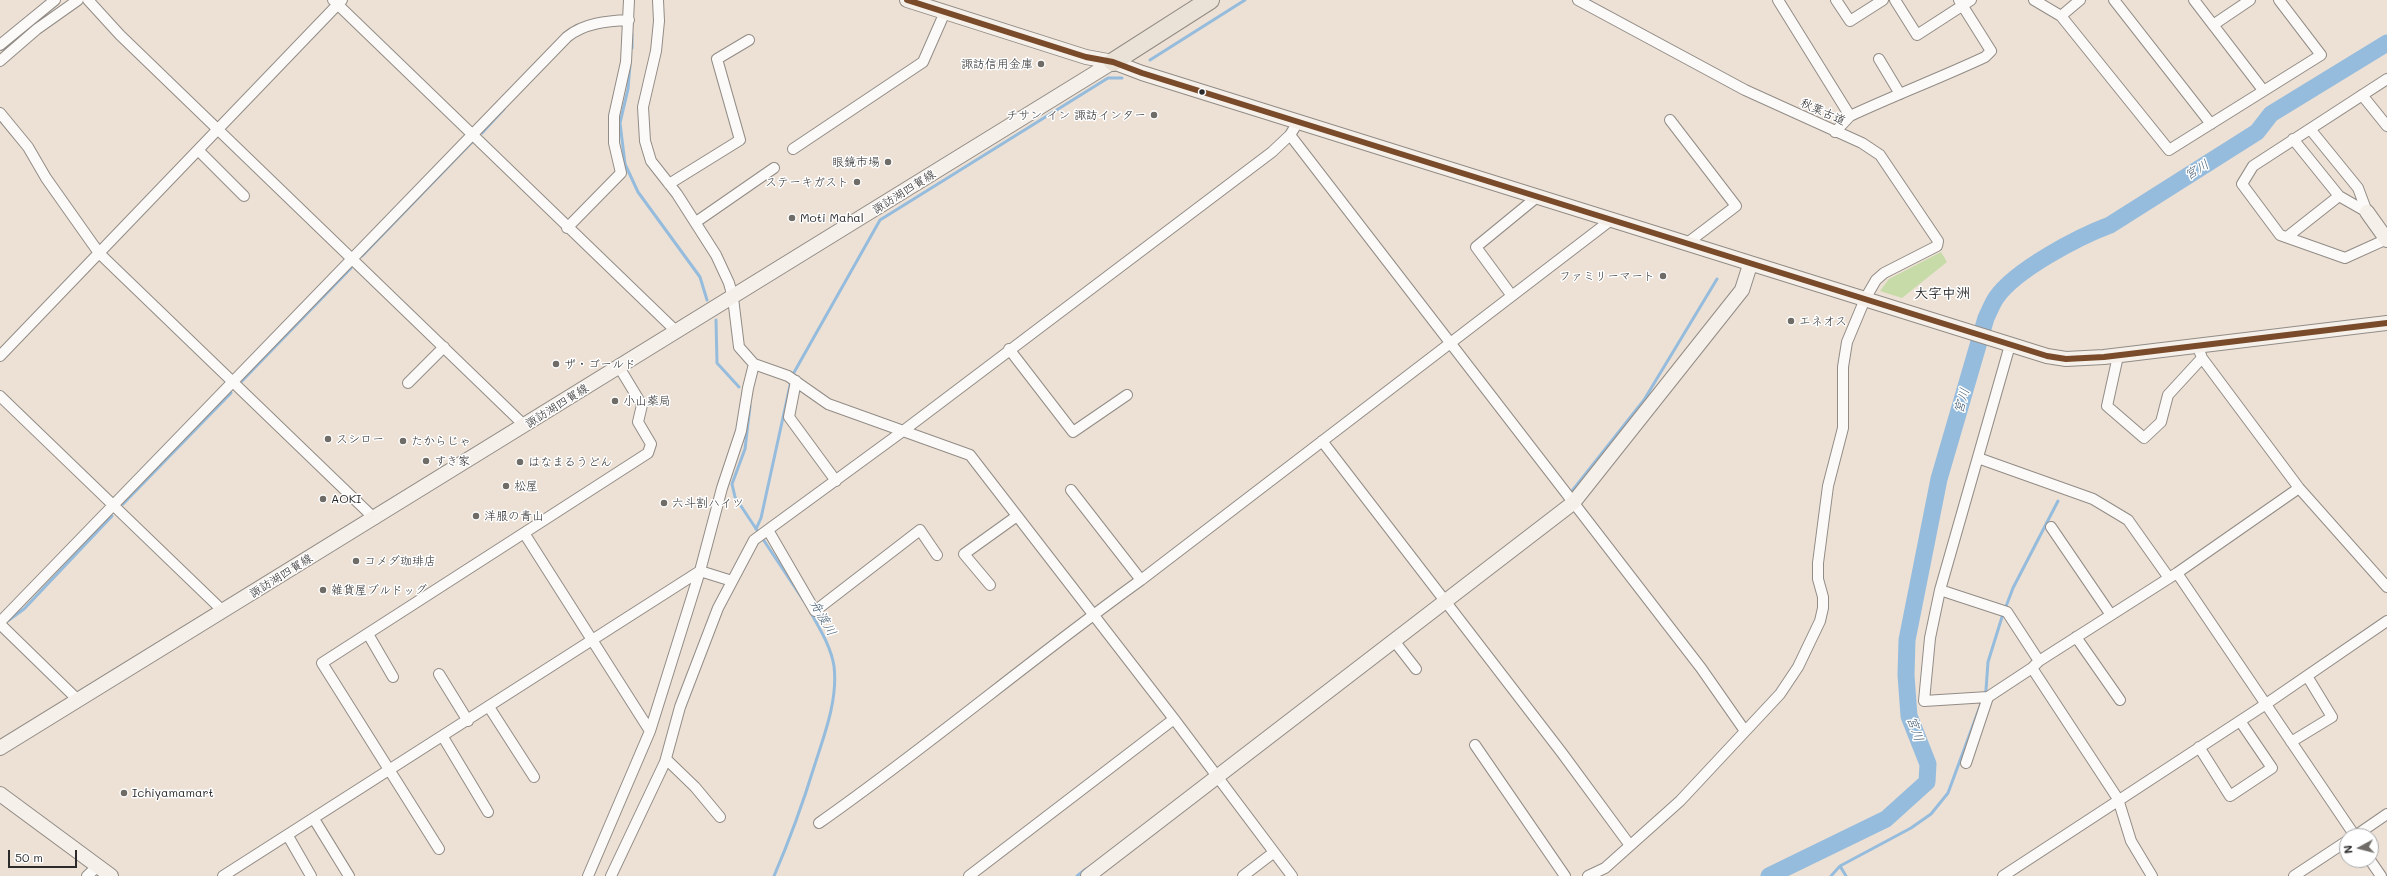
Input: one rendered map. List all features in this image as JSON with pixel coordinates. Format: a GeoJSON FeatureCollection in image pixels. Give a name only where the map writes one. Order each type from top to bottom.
{"type":"FeatureCollection","features":[{"type":"Feature","properties":{"kind":"highway"},"geometry":{"type":"LineString","coordinates":[[1113,62],[1210,0]]}},
{"type":"Feature","properties":{"kind":"main road"},"geometry":{"type":"LineString","coordinates":[[907,0],[1086,57],[1113,62],[1142,73],[1750,265],[2048,356],[2066,359],[2200,353],[2387,323]]}},
{"type":"Feature","properties":{"kind":"main road","name":"諏訪湖四賀線"},"geometry":{"type":"LineString","coordinates":[[0,748],[733,298],[1113,62]]}},
{"type":"Feature","properties":{"kind":"main road"},"geometry":{"type":"LineString","coordinates":[[2366,212],[2387,240]]}},
{"type":"Feature","properties":{"kind":"main road"},"geometry":{"type":"LineString","coordinates":[[1088,876],[1217,776],[1395,642],[1573,503],[1742,290],[1750,265]]}},
{"type":"Feature","properties":{"kind":"main road"},"geometry":{"type":"LineString","coordinates":[[0,794],[111,876]]}},
{"type":"Feature","properties":{"kind":"street"},"geometry":{"type":"LineString","coordinates":[[0,45],[55,0]]}},
{"type":"Feature","properties":{"kind":"street"},"geometry":{"type":"LineString","coordinates":[[0,61],[37,29],[78,0]]}},
{"type":"Feature","properties":{"kind":"street"},"geometry":{"type":"LineString","coordinates":[[88,0],[120,35],[525,426]]}},
{"type":"Feature","properties":{"kind":"street"},"geometry":{"type":"LineString","coordinates":[[568,228],[621,173],[614,143],[614,116],[625,73],[629,0]]}},
{"type":"Feature","properties":{"kind":"street"},"geometry":{"type":"LineString","coordinates":[[658,0],[659,21],[656,51],[643,107],[645,142],[651,162],[696,222],[716,255],[729,283],[733,298],[739,347],[754,364],[793,379],[828,404],[970,455],[1174,719],[1292,876]]}},
{"type":"Feature","properties":{"kind":"street","name":"秋葉古道"},"geometry":{"type":"LineString","coordinates":[[1578,0],[1745,90],[1862,143],[1880,155],[1938,241],[1937,246],[1884,273],[1876,280],[1865,299]]}},
{"type":"Feature","properties":{"kind":"street"},"geometry":{"type":"LineString","coordinates":[[1778,0],[1850,116]]}},
{"type":"Feature","properties":{"kind":"street"},"geometry":{"type":"LineString","coordinates":[[1836,0],[1850,20],[1883,0]]}},
{"type":"Feature","properties":{"kind":"street"},"geometry":{"type":"LineString","coordinates":[[1895,0],[1917,35],[1961,3],[1971,0]]}},
{"type":"Feature","properties":{"kind":"street"},"geometry":{"type":"LineString","coordinates":[[2034,0],[2061,16],[2169,150],[2263,90],[2322,55],[2279,0]]}},
{"type":"Feature","properties":{"kind":"street"},"geometry":{"type":"LineString","coordinates":[[2061,16],[2080,0]]}},
{"type":"Feature","properties":{"kind":"street"},"geometry":{"type":"LineString","coordinates":[[2114,0],[2211,124]]}},
{"type":"Feature","properties":{"kind":"street"},"geometry":{"type":"LineString","coordinates":[[2194,0],[2263,90]]}},
{"type":"Feature","properties":{"kind":"street"},"geometry":{"type":"LineString","coordinates":[[2213,25],[2250,0]]}},
{"type":"Feature","properties":{"kind":"street"},"geometry":{"type":"LineString","coordinates":[[0,356],[218,130],[337,2],[472,135],[677,332]]}},
{"type":"Feature","properties":{"kind":"street"},"geometry":{"type":"LineString","coordinates":[[1835,132],[1850,116],[1933,81],[1985,57],[1991,51],[1961,3]]}},
{"type":"Feature","properties":{"kind":"street"},"geometry":{"type":"LineString","coordinates":[[793,149],[922,62],[945,12]]}},
{"type":"Feature","properties":{"kind":"street"},"geometry":{"type":"LineString","coordinates":[[78,700],[0,623],[472,135],[574,32],[606,21],[628,20]]}},
{"type":"Feature","properties":{"kind":"street"},"geometry":{"type":"LineString","coordinates":[[669,184],[740,140],[717,59],[749,40]]}},
{"type":"Feature","properties":{"kind":"street"},"geometry":{"type":"LineString","coordinates":[[1879,59],[1900,94]]}},
{"type":"Feature","properties":{"kind":"street"},"geometry":{"type":"LineString","coordinates":[[2387,79],[2253,166],[2242,184],[2280,235],[2345,258],[2387,240]]}},
{"type":"Feature","properties":{"kind":"street"},"geometry":{"type":"LineString","coordinates":[[2362,95],[2387,126]]}},
{"type":"Feature","properties":{"kind":"street"},"geometry":{"type":"LineString","coordinates":[[0,113],[28,147],[46,178],[99,253],[232,383],[375,518]]}},
{"type":"Feature","properties":{"kind":"street"},"geometry":{"type":"LineString","coordinates":[[1670,120],[1736,206],[1686,244]]}},
{"type":"Feature","properties":{"kind":"street"},"geometry":{"type":"LineString","coordinates":[[612,876],[666,759],[680,707],[718,608],[755,539],[903,431],[1009,349],[1272,152],[1290,136],[1298,122]]}},
{"type":"Feature","properties":{"kind":"street"},"geometry":{"type":"LineString","coordinates":[[2310,129],[2358,188],[2366,212]]}},
{"type":"Feature","properties":{"kind":"street"},"geometry":{"type":"LineString","coordinates":[[1290,136],[1701,668],[1745,731]]}},
{"type":"Feature","properties":{"kind":"street"},"geometry":{"type":"LineString","coordinates":[[2293,139],[2339,196],[2366,212]]}},
{"type":"Feature","properties":{"kind":"street"},"geometry":{"type":"LineString","coordinates":[[198,150],[244,196]]}},
{"type":"Feature","properties":{"kind":"street"},"geometry":{"type":"LineString","coordinates":[[696,222],[774,168]]}},
{"type":"Feature","properties":{"kind":"street"},"geometry":{"type":"LineString","coordinates":[[2287,237],[2339,196]]}},
{"type":"Feature","properties":{"kind":"street"},"geometry":{"type":"LineString","coordinates":[[1512,296],[1476,247],[1537,197]]}},
{"type":"Feature","properties":{"kind":"street"},"geometry":{"type":"LineString","coordinates":[[819,824],[884,778],[1093,614],[1142,580],[1449,342],[1611,220]]}},
{"type":"Feature","properties":{"kind":"street"},"geometry":{"type":"LineString","coordinates":[[1588,876],[1605,868],[1629,844],[1680,801],[1780,694],[1798,667],[1820,621],[1823,596],[1818,579],[1818,563],[1828,486],[1843,428],[1844,367],[1847,342],[1865,299]]}},
{"type":"Feature","properties":{"kind":"street"},"geometry":{"type":"LineString","coordinates":[[2005,343],[1978,458],[1940,590],[1930,638],[1924,701],[1988,697],[2076,637],[2173,575],[2299,488]]}},
{"type":"Feature","properties":{"kind":"street"},"geometry":{"type":"LineString","coordinates":[[408,383],[444,347]]}},
{"type":"Feature","properties":{"kind":"street"},"geometry":{"type":"LineString","coordinates":[[1009,349],[1073,432],[1128,395]]}},
{"type":"Feature","properties":{"kind":"street"},"geometry":{"type":"LineString","coordinates":[[2118,356],[2107,406],[2144,438],[2161,422],[2168,395],[2200,353],[2299,488],[2387,588]]}},
{"type":"Feature","properties":{"kind":"street"},"geometry":{"type":"LineString","coordinates":[[588,876],[650,731],[700,571],[722,488],[741,431],[748,388],[754,364]]}},
{"type":"Feature","properties":{"kind":"street"},"geometry":{"type":"LineString","coordinates":[[439,849],[322,663],[648,453],[650,444],[638,422],[642,405],[619,367]]}},
{"type":"Feature","properties":{"kind":"street"},"geometry":{"type":"LineString","coordinates":[[793,379],[789,417],[836,481]]}},
{"type":"Feature","properties":{"kind":"street"},"geometry":{"type":"LineString","coordinates":[[0,396],[224,611]]}},
{"type":"Feature","properties":{"kind":"street"},"geometry":{"type":"LineString","coordinates":[[1322,441],[1629,844]]}},
{"type":"Feature","properties":{"kind":"street"},"geometry":{"type":"LineString","coordinates":[[1978,458],[2093,499],[2128,520],[2173,575],[2266,704],[2350,828]]}},
{"type":"Feature","properties":{"kind":"street"},"geometry":{"type":"LineString","coordinates":[[1071,490],[1142,580]]}},
{"type":"Feature","properties":{"kind":"street"},"geometry":{"type":"LineString","coordinates":[[990,585],[964,554],[1017,516]]}},
{"type":"Feature","properties":{"kind":"street"},"geometry":{"type":"LineString","coordinates":[[2051,527],[2111,615]]}},
{"type":"Feature","properties":{"kind":"street"},"geometry":{"type":"LineString","coordinates":[[767,531],[815,611],[920,530],[937,556]]}},
{"type":"Feature","properties":{"kind":"street"},"geometry":{"type":"LineString","coordinates":[[524,533],[650,731]]}},
{"type":"Feature","properties":{"kind":"street"},"geometry":{"type":"LineString","coordinates":[[700,571],[732,581]]}},
{"type":"Feature","properties":{"kind":"street"},"geometry":{"type":"LineString","coordinates":[[224,876],[390,772],[700,571]]}},
{"type":"Feature","properties":{"kind":"street"},"geometry":{"type":"LineString","coordinates":[[1940,590],[2007,612],[2035,665],[2118,799],[2131,841],[2152,876]]}},
{"type":"Feature","properties":{"kind":"street"},"geometry":{"type":"LineString","coordinates":[[2003,876],[2118,799],[2266,704],[2387,621]]}},
{"type":"Feature","properties":{"kind":"street"},"geometry":{"type":"LineString","coordinates":[[368,634],[393,677]]}},
{"type":"Feature","properties":{"kind":"street"},"geometry":{"type":"LineString","coordinates":[[2076,637],[2120,700]]}},
{"type":"Feature","properties":{"kind":"street"},"geometry":{"type":"LineString","coordinates":[[1395,642],[1416,669]]}},
{"type":"Feature","properties":{"kind":"street"},"geometry":{"type":"LineString","coordinates":[[439,674],[468,721]]}},
{"type":"Feature","properties":{"kind":"street"},"geometry":{"type":"LineString","coordinates":[[2291,742],[2332,717],[2307,676]]}},
{"type":"Feature","properties":{"kind":"street"},"geometry":{"type":"LineString","coordinates":[[1966,763],[1988,697]]}},
{"type":"Feature","properties":{"kind":"street"},"geometry":{"type":"LineString","coordinates":[[489,707],[534,777]]}},
{"type":"Feature","properties":{"kind":"street"},"geometry":{"type":"LineString","coordinates":[[969,876],[981,872],[1174,719]]}},
{"type":"Feature","properties":{"kind":"street"},"geometry":{"type":"LineString","coordinates":[[2198,747],[2230,796],[2272,768],[2240,721]]}},
{"type":"Feature","properties":{"kind":"street"},"geometry":{"type":"LineString","coordinates":[[443,737],[488,812]]}},
{"type":"Feature","properties":{"kind":"street"},"geometry":{"type":"LineString","coordinates":[[1475,745],[1565,876]]}},
{"type":"Feature","properties":{"kind":"street"},"geometry":{"type":"LineString","coordinates":[[666,759],[695,787],[720,817]]}},
{"type":"Feature","properties":{"kind":"street"},"geometry":{"type":"LineString","coordinates":[[2367,828],[2387,814]]}},
{"type":"Feature","properties":{"kind":"street"},"geometry":{"type":"LineString","coordinates":[[314,819],[349,876]]}},
{"type":"Feature","properties":{"kind":"street"},"geometry":{"type":"LineString","coordinates":[[288,836],[311,876]]}},
{"type":"Feature","properties":{"kind":"street"},"geometry":{"type":"LineString","coordinates":[[2294,876],[2339,846]]}},
{"type":"Feature","properties":{"kind":"street"},"geometry":{"type":"LineString","coordinates":[[1243,876],[1274,853]]}},
{"type":"Feature","properties":{"kind":"street"},"geometry":{"type":"LineString","coordinates":[[87,876],[98,866]]}},
{"type":"Feature","properties":{"kind":"green space"},"geometry":{"type":"Polygon","coordinates":[[[1941,252],[1947,262],[1902,298],[1880,291],[1889,279],[1941,252]]]}},
{"type":"Feature","properties":{"kind":"waterway"},"geometry":{"type":"LineString","coordinates":[[1150,60],[1245,0]]}},
{"type":"Feature","properties":{"kind":"waterway"},"geometry":{"type":"LineString","coordinates":[[632,34],[632,48]]}},
{"type":"Feature","properties":{"kind":"waterway","name":"宮川"},"geometry":{"type":"LineString","coordinates":[[1769,876],[1886,819],[1927,782],[1928,764],[1909,716],[1906,675],[1907,640],[1939,479],[1986,318],[1996,298],[2017,276],[2032,266],[2065,246],[2110,225],[2257,132],[2271,114],[2387,43]]}},
{"type":"Feature","properties":{"kind":"waterway"},"geometry":{"type":"LineString","coordinates":[[630,65],[628,89],[620,123],[625,164],[638,192],[700,277],[707,300]]}},
{"type":"Feature","properties":{"kind":"waterway"},"geometry":{"type":"LineString","coordinates":[[792,376],[880,220],[1108,78],[1122,78]]}},
{"type":"Feature","properties":{"kind":"waterway"},"geometry":{"type":"LineString","coordinates":[[482,133],[504,109]]}},
{"type":"Feature","properties":{"kind":"waterway"},"geometry":{"type":"LineString","coordinates":[[362,256],[472,142]]}},
{"type":"Feature","properties":{"kind":"waterway"},"geometry":{"type":"LineString","coordinates":[[242,381],[351,268]]}},
{"type":"Feature","properties":{"kind":"waterway"},"geometry":{"type":"LineString","coordinates":[[1572,491],[1644,400],[1717,279]]}},
{"type":"Feature","properties":{"kind":"waterway","name":"舟渡川"},"geometry":{"type":"LineString","coordinates":[[716,320],[717,363],[739,387]]}},
{"type":"Feature","properties":{"kind":"waterway"},"geometry":{"type":"LineString","coordinates":[[756,529],[761,518],[791,381]]}},
{"type":"Feature","properties":{"kind":"waterway"},"geometry":{"type":"LineString","coordinates":[[123,504],[231,393]]}},
{"type":"Feature","properties":{"kind":"waterway","name":"舟渡川"},"geometry":{"type":"LineString","coordinates":[[750,406],[745,449],[732,484],[735,497],[804,601]]}},
{"type":"Feature","properties":{"kind":"waterway"},"geometry":{"type":"LineString","coordinates":[[1831,876],[1840,866],[1911,828],[1931,814],[1948,793],[1986,690],[1988,662],[2002,617],[2013,588],[2058,501]]}},
{"type":"Feature","properties":{"kind":"waterway"},"geometry":{"type":"LineString","coordinates":[[9,620],[24,609],[112,516]]}},
{"type":"Feature","properties":{"kind":"waterway","name":"舟渡川"},"geometry":{"type":"LineString","coordinates":[[774,876],[806,793],[830,716],[834,691],[835,678],[833,659],[825,638],[811,613]]}},
{"type":"Feature","properties":{"kind":"waterway"},"geometry":{"type":"LineString","coordinates":[[1840,866],[1846,876]]}},
{"type":"Feature","properties":{"kind":"waterway"},"geometry":{"type":"LineString","coordinates":[[1077,876],[1086,869]]}},
{"type":"Feature","properties":{"kind":"transit line"},"geometry":{"type":"LineString","coordinates":[[907,0],[1086,57],[1113,62],[1142,73],[2047,356],[2066,359],[2104,357],[2387,323]]}},
{"type":"Feature","properties":{"kind":"place","name":"諏訪信用金庫"},"geometry":{"type":"Point","coordinates":[1041,64]}},
{"type":"Feature","properties":{"kind":"place","name":"チサン イン 諏訪インター"},"geometry":{"type":"Point","coordinates":[1154,115]}},
{"type":"Feature","properties":{"kind":"place","name":"眼鏡市場"},"geometry":{"type":"Point","coordinates":[888,162]}},
{"type":"Feature","properties":{"kind":"place","name":"ステーキガスト"},"geometry":{"type":"Point","coordinates":[857,182]}},
{"type":"Feature","properties":{"kind":"place","name":"Moti Mahal"},"geometry":{"type":"Point","coordinates":[792,218]}},
{"type":"Feature","properties":{"kind":"place","name":"ファミリーマート"},"geometry":{"type":"Point","coordinates":[1663,276]}},
{"type":"Feature","properties":{"kind":"place","name":"エネオス"},"geometry":{"type":"Point","coordinates":[1791,321]}},
{"type":"Feature","properties":{"kind":"place","name":"ザ・ゴールド"},"geometry":{"type":"Point","coordinates":[556,364]}},
{"type":"Feature","properties":{"kind":"place","name":"小山薬局"},"geometry":{"type":"Point","coordinates":[615,401]}},
{"type":"Feature","properties":{"kind":"place","name":"スシロー"},"geometry":{"type":"Point","coordinates":[328,439]}},
{"type":"Feature","properties":{"kind":"place","name":"たからじゃ"},"geometry":{"type":"Point","coordinates":[403,441]}},
{"type":"Feature","properties":{"kind":"place","name":"すき家"},"geometry":{"type":"Point","coordinates":[426,461]}},
{"type":"Feature","properties":{"kind":"place","name":"はなまるうどん"},"geometry":{"type":"Point","coordinates":[520,462]}},
{"type":"Feature","properties":{"kind":"place","name":"松屋"},"geometry":{"type":"Point","coordinates":[506,486]}},
{"type":"Feature","properties":{"kind":"place","name":"AOKI"},"geometry":{"type":"Point","coordinates":[323,499]}},
{"type":"Feature","properties":{"kind":"place","name":"六斗割ハイツ"},"geometry":{"type":"Point","coordinates":[664,503]}},
{"type":"Feature","properties":{"kind":"place","name":"洋服の青山"},"geometry":{"type":"Point","coordinates":[476,516]}},
{"type":"Feature","properties":{"kind":"place","name":"コメダ珈琲店"},"geometry":{"type":"Point","coordinates":[356,561]}},
{"type":"Feature","properties":{"kind":"place","name":"雑貨屋ブルドッグ"},"geometry":{"type":"Point","coordinates":[323,590]}},
{"type":"Feature","properties":{"kind":"place","name":"Ichiyamamart"},"geometry":{"type":"Point","coordinates":[124,793]}},
{"type":"Feature","properties":{"kind":"district","name":"大字中洲"},"geometry":{"type":"Point","coordinates":[1942,294]}}]}
